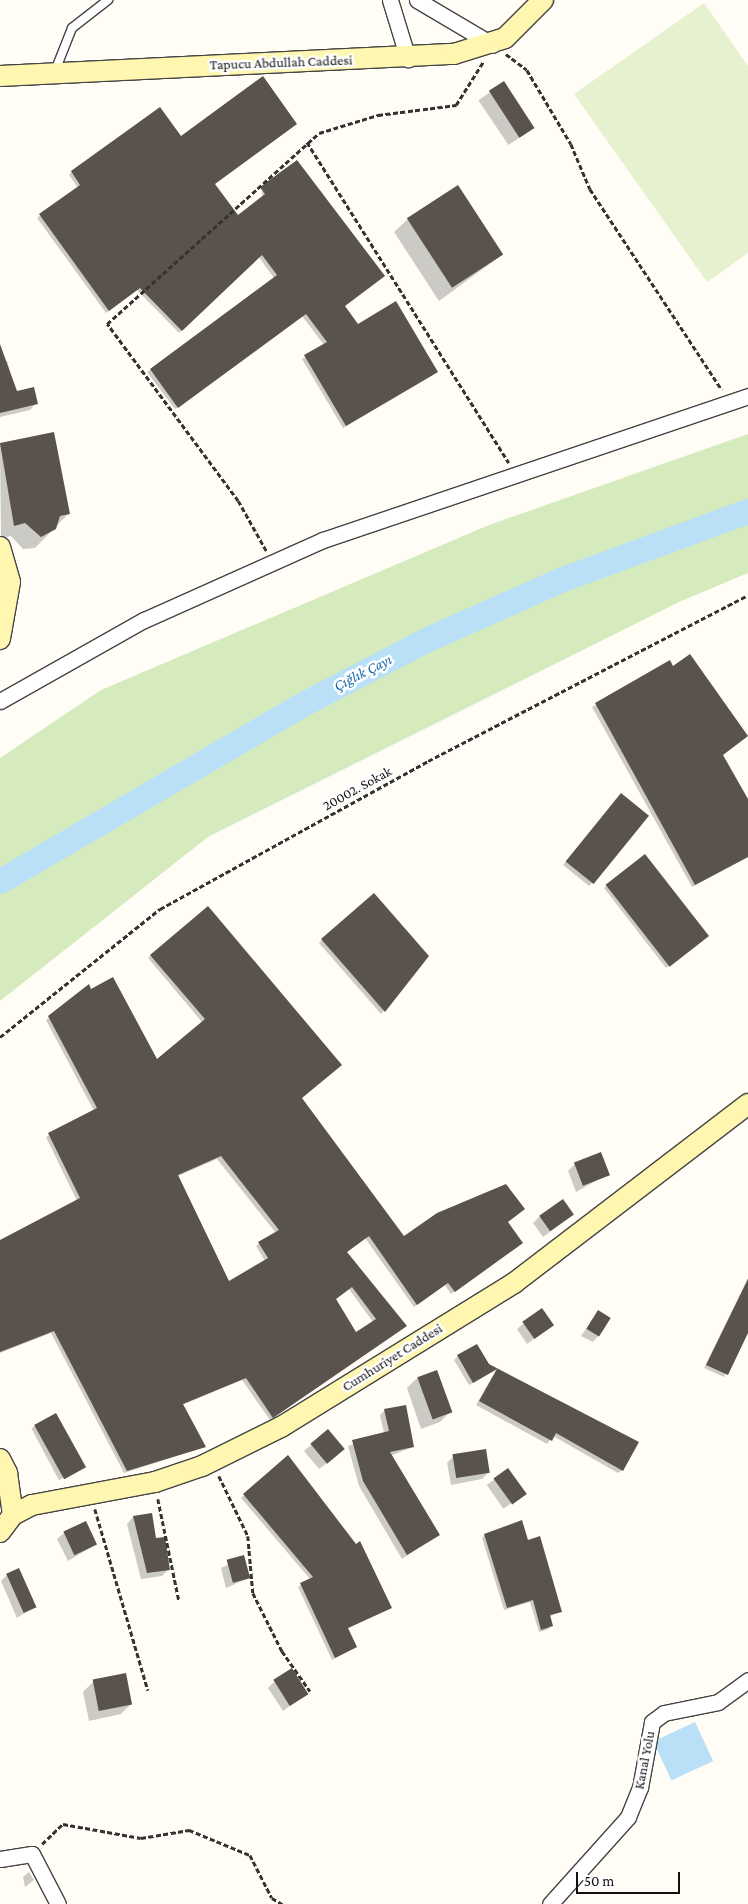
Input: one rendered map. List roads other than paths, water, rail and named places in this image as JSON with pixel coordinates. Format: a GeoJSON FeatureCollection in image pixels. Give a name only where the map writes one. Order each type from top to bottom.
{"type":"FeatureCollection","features":[{"type":"Feature","properties":{"kind":"street"},"geometry":{"type":"LineString","coordinates":[[390,0],[408,59]]}},
{"type":"Feature","properties":{"kind":"street"},"geometry":{"type":"LineString","coordinates":[[417,0],[493,45],[543,0]]}},
{"type":"Feature","properties":{"kind":"street","name":"Tapucu Abdullah Caddesi"},"geometry":{"type":"LineString","coordinates":[[0,76],[408,59],[493,45]]}},
{"type":"Feature","properties":{"kind":"street"},"geometry":{"type":"LineString","coordinates":[[0,701],[98,643],[272,561],[515,473],[748,396]]}},
{"type":"Feature","properties":{"kind":"street"},"geometry":{"type":"LineString","coordinates":[[0,547],[10,582],[0,639]]}},
{"type":"Feature","properties":{"kind":"street","name":"Cumhuriyet Caddesi"},"geometry":{"type":"LineString","coordinates":[[0,1532],[12,1516],[32,1505],[155,1482],[210,1462],[281,1427],[514,1282],[748,1104]]}},
{"type":"Feature","properties":{"kind":"street"},"geometry":{"type":"LineString","coordinates":[[0,1459],[7,1473],[12,1516]]}},
{"type":"Feature","properties":{"kind":"street","name":"Kanal Yolu"},"geometry":{"type":"LineString","coordinates":[[550,1904],[628,1816],[640,1788],[652,1722],[664,1713],[718,1702],[748,1680]]}},
{"type":"Feature","properties":{"kind":"street"},"geometry":{"type":"LineString","coordinates":[[0,1859],[32,1854],[58,1904]]}},
{"type":"Feature","properties":{"kind":"lane"},"geometry":{"type":"LineString","coordinates":[[54,73],[72,28],[108,0]]}},
{"type":"Feature","properties":{"kind":"water"},"geometry":{"type":"Polygon","coordinates":[[[695,1722],[713,1761],[671,1780],[653,1741],[695,1722]]]}},
{"type":"Feature","properties":{"kind":"waterway","name":"Çığlık Çayı"},"geometry":{"type":"LineString","coordinates":[[0,881],[301,705],[428,639],[560,580],[748,511]]}}]}
